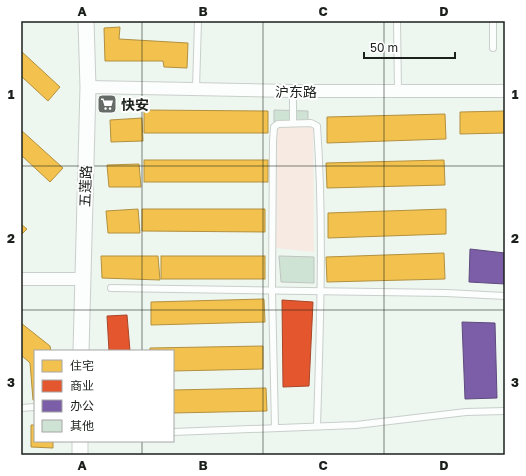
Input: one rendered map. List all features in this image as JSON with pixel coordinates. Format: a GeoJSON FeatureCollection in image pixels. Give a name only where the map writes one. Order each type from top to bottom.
{"type":"FeatureCollection","features":[{"type":"Feature","properties":{"kind":"street","name":"五莲路"},"geometry":{"type":"LineString","coordinates":[[81,350],[88,87],[86,21]]}},
{"type":"Feature","properties":{"kind":"street","name":"沪东路"},"geometry":{"type":"LineString","coordinates":[[88,87],[293,91],[505,91]]}},
{"type":"Feature","properties":{"kind":"street"},"geometry":{"type":"LineString","coordinates":[[21,279],[82,279]]}},
{"type":"Feature","properties":{"kind":"street"},"geometry":{"type":"LineString","coordinates":[[80,442],[80,455]]}},
{"type":"Feature","properties":{"kind":"lane"},"geometry":{"type":"LineString","coordinates":[[196,89],[198,21]]}},
{"type":"Feature","properties":{"kind":"lane"},"geometry":{"type":"LineString","coordinates":[[397,21],[398,91]]}},
{"type":"Feature","properties":{"kind":"lane"},"geometry":{"type":"LineString","coordinates":[[493,21],[493,48]]}},
{"type":"Feature","properties":{"kind":"lane"},"geometry":{"type":"LineString","coordinates":[[293,91],[293,124]]}},
{"type":"Feature","properties":{"kind":"lane"},"geometry":{"type":"LineString","coordinates":[[275,428],[272,290],[274,127],[278,124],[311,123],[316,126],[321,226],[322,291],[318,426]]}},
{"type":"Feature","properties":{"kind":"lane"},"geometry":{"type":"LineString","coordinates":[[111,288],[446,293],[505,296]]}},
{"type":"Feature","properties":{"kind":"lane"},"geometry":{"type":"LineString","coordinates":[[21,408],[34,407]]}},
{"type":"Feature","properties":{"kind":"lane"},"geometry":{"type":"LineString","coordinates":[[174,432],[356,425],[466,412],[505,412]]}},
{"type":"Feature","properties":{"kind":"shaded area"},"geometry":{"type":"Polygon","coordinates":[[[277,127],[313,127],[314,252],[276,248],[277,127]]]}},
{"type":"Feature","properties":{"kind":"building: 住宅"},"geometry":{"type":"Polygon","coordinates":[[[120,27],[119,39],[188,43],[187,68],[164,67],[163,61],[105,61],[104,28],[120,27]]]}},
{"type":"Feature","properties":{"kind":"building: 住宅"},"geometry":{"type":"Polygon","coordinates":[[[21,51],[60,87],[48,101],[21,76],[21,51]]]}},
{"type":"Feature","properties":{"kind":"building: 住宅"},"geometry":{"type":"Polygon","coordinates":[[[144,110],[268,111],[268,133],[144,133],[144,110]]]}},
{"type":"Feature","properties":{"kind":"building: 住宅"},"geometry":{"type":"Polygon","coordinates":[[[505,111],[505,133],[460,134],[460,112],[505,111]]]}},
{"type":"Feature","properties":{"kind":"building: 住宅"},"geometry":{"type":"Polygon","coordinates":[[[445,114],[446,139],[327,143],[327,117],[445,114]]]}},
{"type":"Feature","properties":{"kind":"building: 住宅"},"geometry":{"type":"Polygon","coordinates":[[[142,118],[143,141],[111,142],[110,120],[142,118]]]}},
{"type":"Feature","properties":{"kind":"building: 住宅"},"geometry":{"type":"Polygon","coordinates":[[[21,130],[63,168],[50,182],[21,155],[21,130]]]}},
{"type":"Feature","properties":{"kind":"building: 住宅"},"geometry":{"type":"Polygon","coordinates":[[[144,160],[268,160],[268,182],[144,182],[144,160]]]}},
{"type":"Feature","properties":{"kind":"building: 住宅"},"geometry":{"type":"Polygon","coordinates":[[[444,160],[445,185],[327,188],[326,163],[444,160]]]}},
{"type":"Feature","properties":{"kind":"building: 住宅"},"geometry":{"type":"Polygon","coordinates":[[[139,164],[141,187],[109,187],[107,165],[139,164]]]}},
{"type":"Feature","properties":{"kind":"building: 住宅"},"geometry":{"type":"Polygon","coordinates":[[[138,209],[140,233],[108,233],[106,211],[138,209]]]}},
{"type":"Feature","properties":{"kind":"building: 住宅"},"geometry":{"type":"Polygon","coordinates":[[[142,209],[265,209],[265,232],[142,231],[142,209]]]}},
{"type":"Feature","properties":{"kind":"building: 住宅"},"geometry":{"type":"Polygon","coordinates":[[[446,209],[446,234],[328,238],[328,213],[446,209]]]}},
{"type":"Feature","properties":{"kind":"building: 住宅"},"geometry":{"type":"Polygon","coordinates":[[[21,224],[27,229],[21,235],[21,224]]]}},
{"type":"Feature","properties":{"kind":"building: 住宅"},"geometry":{"type":"Polygon","coordinates":[[[444,253],[445,279],[327,282],[326,257],[444,253]]]}},
{"type":"Feature","properties":{"kind":"building: 住宅"},"geometry":{"type":"Polygon","coordinates":[[[101,256],[158,256],[160,280],[102,278],[101,256]]]}},
{"type":"Feature","properties":{"kind":"building: 住宅"},"geometry":{"type":"Polygon","coordinates":[[[161,256],[265,256],[265,279],[161,279],[161,256]]]}},
{"type":"Feature","properties":{"kind":"building: 住宅"},"geometry":{"type":"Polygon","coordinates":[[[264,299],[265,322],[151,325],[151,302],[264,299]]]}},
{"type":"Feature","properties":{"kind":"building: 住宅"},"geometry":{"type":"Polygon","coordinates":[[[21,323],[50,346],[51,350],[34,350],[34,400],[30,363],[21,355],[21,323]]]}},
{"type":"Feature","properties":{"kind":"building: 住宅"},"geometry":{"type":"Polygon","coordinates":[[[263,346],[263,369],[174,371],[174,350],[150,350],[150,348],[263,346]]]}},
{"type":"Feature","properties":{"kind":"building: 住宅"},"geometry":{"type":"Polygon","coordinates":[[[266,388],[267,411],[174,413],[174,390],[266,388]]]}},
{"type":"Feature","properties":{"kind":"building: 住宅"},"geometry":{"type":"Polygon","coordinates":[[[31,425],[34,425],[34,442],[53,442],[53,448],[31,447],[31,425]]]}},
{"type":"Feature","properties":{"kind":"building: 商业"},"geometry":{"type":"Polygon","coordinates":[[[282,300],[313,302],[309,386],[283,387],[282,300]]]}},
{"type":"Feature","properties":{"kind":"building: 商业"},"geometry":{"type":"Polygon","coordinates":[[[127,315],[130,350],[109,350],[107,316],[127,315]]]}},
{"type":"Feature","properties":{"kind":"building: 办公"},"geometry":{"type":"Polygon","coordinates":[[[470,249],[505,253],[505,284],[469,282],[470,249]]]}},
{"type":"Feature","properties":{"kind":"building: 办公"},"geometry":{"type":"Polygon","coordinates":[[[462,322],[495,323],[497,398],[465,399],[462,322]]]}},
{"type":"Feature","properties":{"kind":"building: 其他"},"geometry":{"type":"Polygon","coordinates":[[[274,110],[308,111],[308,121],[274,122],[274,110]]]}},
{"type":"Feature","properties":{"kind":"building: 其他"},"geometry":{"type":"Polygon","coordinates":[[[279,256],[314,257],[314,283],[281,282],[279,256]]]}},
{"type":"Feature","properties":{"kind":"place","name":"快安"},"geometry":{"type":"Point","coordinates":[107,104]}}]}
